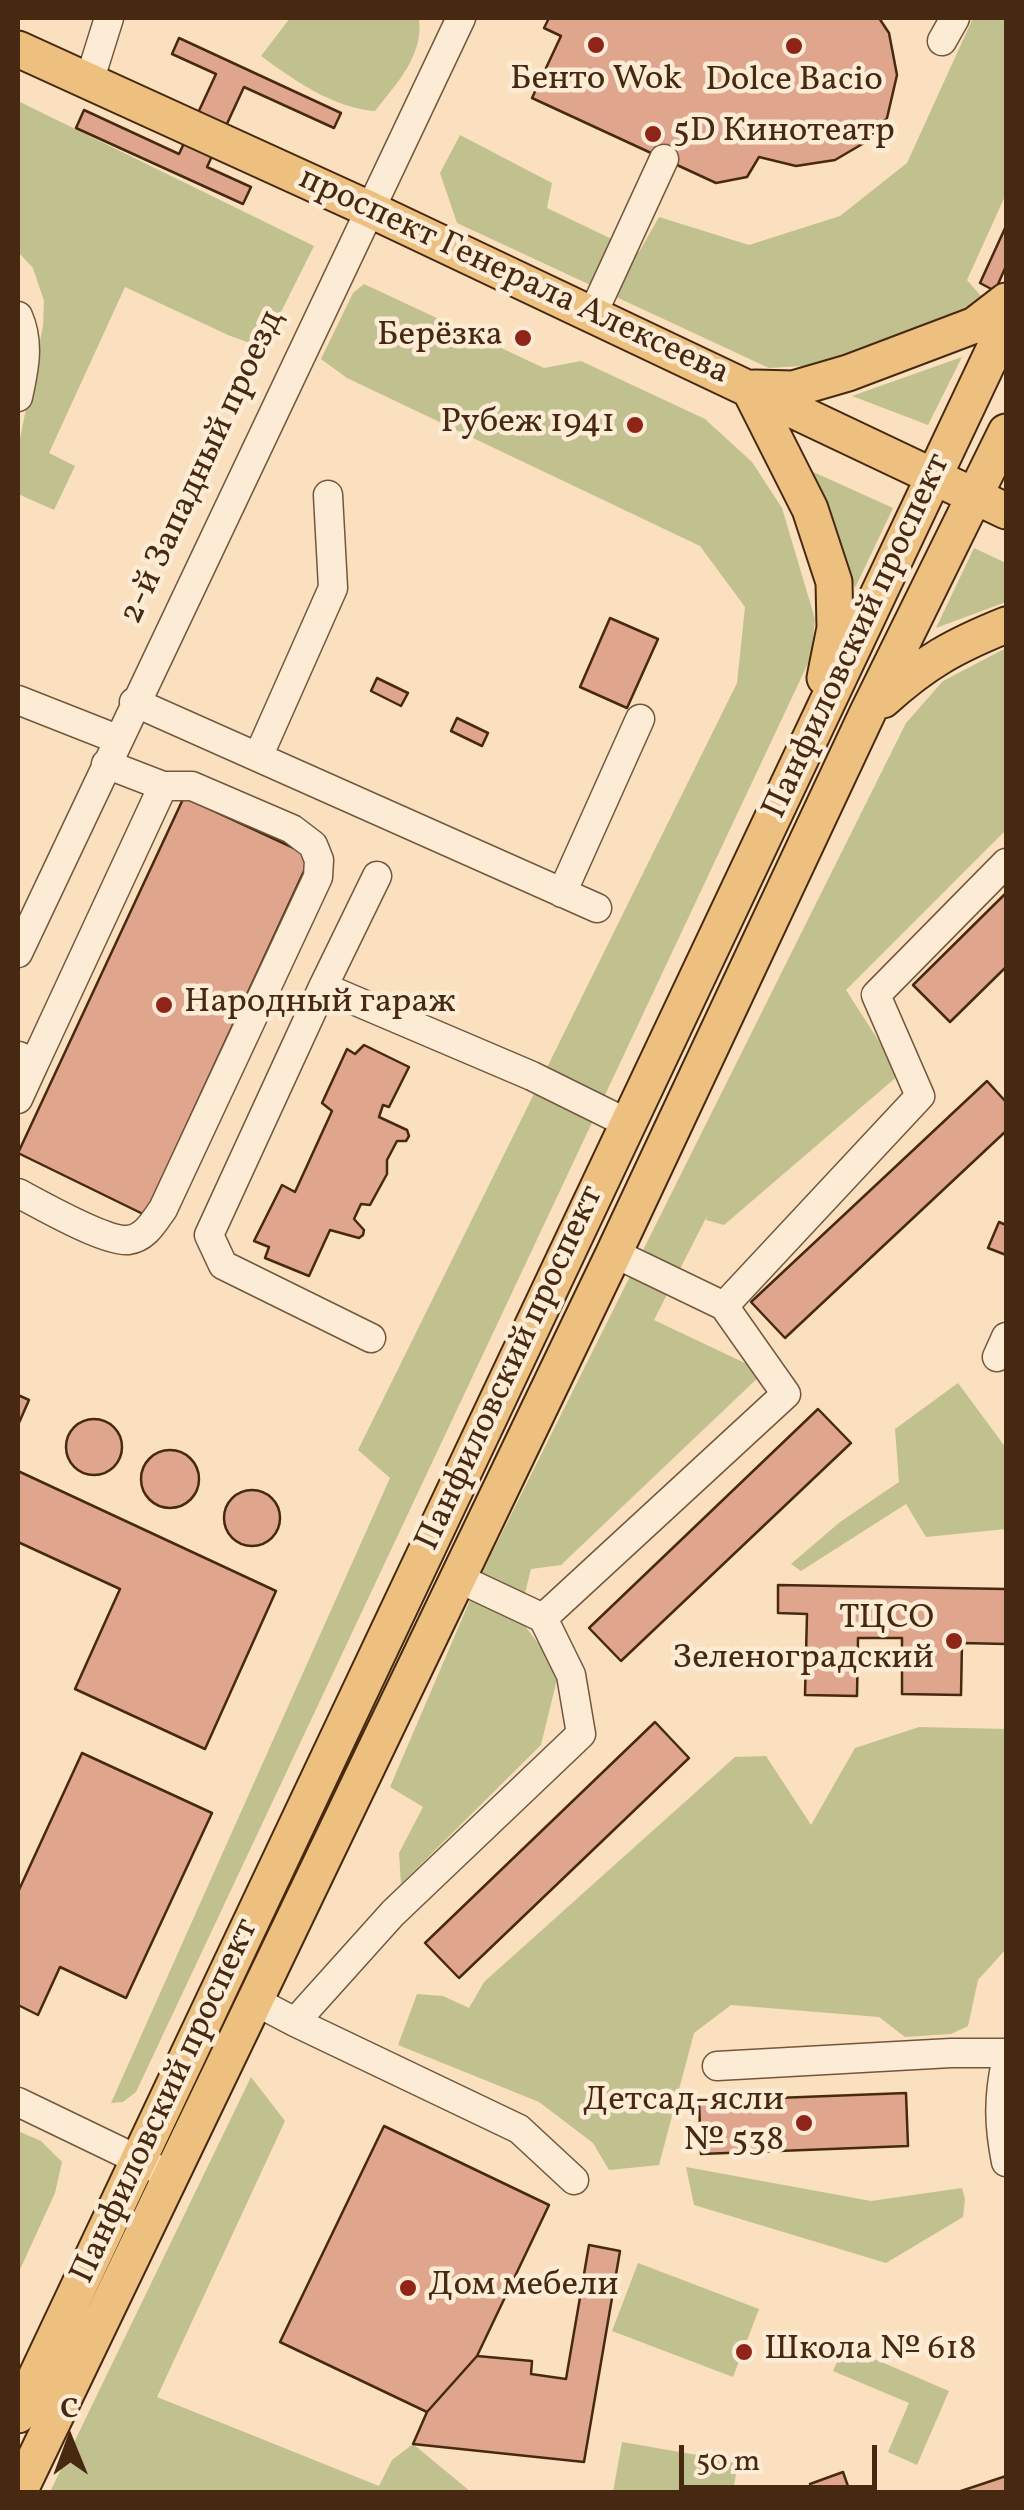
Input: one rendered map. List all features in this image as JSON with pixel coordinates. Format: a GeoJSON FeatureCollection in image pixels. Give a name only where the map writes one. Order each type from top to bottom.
{"type":"FeatureCollection","features":[{"type":"Feature","properties":{"kind":"main road","name":"проспект Генерала Алексеева"},"geometry":{"type":"LineString","coordinates":[[18,50],[369,209],[992,503]]}},
{"type":"Feature","properties":{"kind":"main road"},"geometry":{"type":"LineString","coordinates":[[777,810],[826,676],[835,628],[834,582],[810,508],[749,388],[793,389],[848,373],[975,325],[1006,301]]}},
{"type":"Feature","properties":{"kind":"main road","name":"Панфиловский проспект"},"geometry":{"type":"LineString","coordinates":[[19,2492],[155,2167],[626,1123],[1006,324]]}},
{"type":"Feature","properties":{"kind":"main road","name":"Панфиловский проспект"},"geometry":{"type":"LineString","coordinates":[[18,2414],[155,2167],[255,2001],[868,714],[992,503],[1006,432]]}},
{"type":"Feature","properties":{"kind":"main road"},"geometry":{"type":"LineString","coordinates":[[868,714],[923,664],[1006,625]]}},
{"type":"Feature","properties":{"kind":"street"},"geometry":{"type":"LineString","coordinates":[[89,82],[109,18]]}},
{"type":"Feature","properties":{"kind":"street","name":"2-й Западный проезд"},"geometry":{"type":"LineString","coordinates":[[18,953],[461,18]]}},
{"type":"Feature","properties":{"kind":"street"},"geometry":{"type":"LineString","coordinates":[[594,314],[664,159]]}},
{"type":"Feature","properties":{"kind":"street"},"geometry":{"type":"LineString","coordinates":[[18,316],[26,362],[18,398]]}},
{"type":"Feature","properties":{"kind":"street"},"geometry":{"type":"LineString","coordinates":[[258,757],[333,588],[328,495]]}},
{"type":"Feature","properties":{"kind":"street"},"geometry":{"type":"LineString","coordinates":[[18,700],[163,786],[192,786],[292,829],[313,844],[319,860],[318,876],[163,1209],[147,1232],[131,1240],[112,1239],[18,1193]]}},
{"type":"Feature","properties":{"kind":"street"},"geometry":{"type":"LineString","coordinates":[[134,702],[597,908]]}},
{"type":"Feature","properties":{"kind":"street"},"geometry":{"type":"LineString","coordinates":[[562,892],[640,719]]}},
{"type":"Feature","properties":{"kind":"street"},"geometry":{"type":"LineString","coordinates":[[18,1100],[26,1060],[163,786]]}},
{"type":"Feature","properties":{"kind":"street"},"geometry":{"type":"LineString","coordinates":[[724,1306],[920,1096],[876,995],[1006,862]]}},
{"type":"Feature","properties":{"kind":"street"},"geometry":{"type":"LineString","coordinates":[[371,1338],[222,1266],[209,1235],[377,876]]}},
{"type":"Feature","properties":{"kind":"street"},"geometry":{"type":"LineString","coordinates":[[324,987],[532,1076],[626,1123]]}},
{"type":"Feature","properties":{"kind":"street"},"geometry":{"type":"LineString","coordinates":[[544,1618],[786,1394],[724,1306],[614,1253]]}},
{"type":"Feature","properties":{"kind":"street"},"geometry":{"type":"LineString","coordinates":[[295,2022],[392,1913],[580,1734],[571,1675],[544,1618],[458,1578]]}},
{"type":"Feature","properties":{"kind":"street"},"geometry":{"type":"LineString","coordinates":[[255,2001],[519,2129],[574,2180]]}},
{"type":"Feature","properties":{"kind":"street"},"geometry":{"type":"LineString","coordinates":[[718,2066],[951,2052],[1006,2053]]}},
{"type":"Feature","properties":{"kind":"street"},"geometry":{"type":"LineString","coordinates":[[1006,2062],[998,2126],[1006,2162]]}},
{"type":"Feature","properties":{"kind":"street"},"geometry":{"type":"LineString","coordinates":[[18,2102],[155,2167]]}},
{"type":"Feature","properties":{"kind":"green space"},"geometry":{"type":"Polygon","coordinates":[[[290,18],[419,18],[419,31],[407,68],[375,111],[329,99],[261,56],[290,18]]]}},
{"type":"Feature","properties":{"kind":"green space"},"geometry":{"type":"Polygon","coordinates":[[[973,18],[1006,18],[1006,194],[967,280],[988,304],[819,365],[769,368],[457,223],[440,173],[460,135],[552,183],[547,208],[639,252],[659,217],[749,245],[840,216],[907,163],[973,18]]]}},
{"type":"Feature","properties":{"kind":"green space"},"geometry":{"type":"Polygon","coordinates":[[[18,101],[314,246],[269,336],[258,346],[125,287],[49,453],[75,466],[54,510],[18,494],[18,448],[43,326],[44,301],[33,268],[18,252],[18,101]]]}},
{"type":"Feature","properties":{"kind":"green space"},"geometry":{"type":"Polygon","coordinates":[[[364,284],[544,368],[581,361],[705,419],[752,462],[782,508],[815,619],[811,657],[136,2092],[123,2102],[111,2103],[390,1478],[358,1450],[737,683],[745,607],[700,546],[347,378],[321,359],[353,293],[364,284]]]}},
{"type":"Feature","properties":{"kind":"green space"},"geometry":{"type":"Polygon","coordinates":[[[962,357],[928,425],[852,396],[962,357]]]}},
{"type":"Feature","properties":{"kind":"green space"},"geometry":{"type":"Polygon","coordinates":[[[809,470],[893,508],[855,588],[809,470]]]}},
{"type":"Feature","properties":{"kind":"green space"},"geometry":{"type":"Polygon","coordinates":[[[974,548],[1006,563],[1006,602],[936,628],[974,548]]]}},
{"type":"Feature","properties":{"kind":"green space"},"geometry":{"type":"Polygon","coordinates":[[[1006,648],[1006,830],[846,990],[900,1074],[724,1225],[706,1220],[707,1216],[654,1320],[764,1372],[561,1565],[531,1569],[519,1618],[559,1671],[541,1745],[401,1884],[399,1853],[423,1807],[390,1787],[479,1579],[906,723],[943,681],[1006,648]]]}},
{"type":"Feature","properties":{"kind":"green space"},"geometry":{"type":"Polygon","coordinates":[[[958,1383],[1006,1448],[1006,1529],[926,1537],[906,1504],[801,1571],[791,1564],[840,1522],[899,1482],[895,1429],[958,1383]]]}},
{"type":"Feature","properties":{"kind":"green space"},"geometry":{"type":"Polygon","coordinates":[[[919,1727],[1006,1729],[1006,1949],[978,1980],[968,2026],[951,2034],[905,2037],[879,2017],[731,2005],[694,2033],[659,2165],[609,2170],[593,2143],[539,2102],[398,2045],[417,1994],[443,1996],[469,2008],[484,1982],[735,1757],[766,1756],[811,1825],[855,1748],[919,1727]]]}},
{"type":"Feature","properties":{"kind":"green space"},"geometry":{"type":"Polygon","coordinates":[[[251,2077],[285,2121],[157,2397],[379,2486],[392,2460],[413,2444],[471,2492],[50,2492],[251,2077]]]}},
{"type":"Feature","properties":{"kind":"green space"},"geometry":{"type":"Polygon","coordinates":[[[18,2131],[41,2141],[62,2162],[55,2193],[18,2274],[18,2131]]]}},
{"type":"Feature","properties":{"kind":"green space"},"geometry":{"type":"Polygon","coordinates":[[[686,2167],[871,2201],[962,2188],[963,2217],[886,2263],[694,2205],[686,2167]]]}},
{"type":"Feature","properties":{"kind":"green space"},"geometry":{"type":"Polygon","coordinates":[[[638,2263],[759,2309],[733,2377],[612,2331],[638,2263]]]}},
{"type":"Feature","properties":{"kind":"green space"},"geometry":{"type":"Polygon","coordinates":[[[844,2346],[949,2391],[917,2465],[888,2452],[909,2403],[833,2371],[844,2346]]]}},
{"type":"Feature","properties":{"kind":"green space"},"geometry":{"type":"Polygon","coordinates":[[[622,2442],[738,2462],[733,2492],[613,2492],[622,2442]]]}},
{"type":"Feature","properties":{"kind":"building"},"geometry":{"type":"Polygon","coordinates":[[[549,18],[879,18],[889,33],[897,75],[887,118],[864,143],[835,160],[796,166],[759,157],[747,177],[716,183],[532,98],[561,36],[544,28],[549,18]]]}},
{"type":"Feature","properties":{"kind":"building"},"geometry":{"type":"Polygon","coordinates":[[[179,38],[341,113],[334,128],[244,87],[207,167],[251,187],[243,204],[76,128],[84,110],[179,154],[216,74],[172,54],[179,38]]]}},
{"type":"Feature","properties":{"kind":"building"},"geometry":{"type":"Polygon","coordinates":[[[1006,226],[1006,266],[995,291],[980,283],[1006,226]]]}},
{"type":"Feature","properties":{"kind":"building"},"geometry":{"type":"Polygon","coordinates":[[[610,618],[658,639],[627,708],[580,687],[610,618]]]}},
{"type":"Feature","properties":{"kind":"building"},"geometry":{"type":"Polygon","coordinates":[[[377,678],[408,693],[401,706],[371,691],[377,678]]]}},
{"type":"Feature","properties":{"kind":"building"},"geometry":{"type":"Polygon","coordinates":[[[457,718],[488,733],[482,746],[451,731],[457,718]]]}},
{"type":"Feature","properties":{"kind":"building","name":"Народный гараж"},"geometry":{"type":"Polygon","coordinates":[[[184,797],[311,856],[145,1215],[18,1153],[184,797]]]}},
{"type":"Feature","properties":{"kind":"building"},"geometry":{"type":"Polygon","coordinates":[[[1006,893],[1006,967],[950,1022],[913,985],[1006,893]]]}},
{"type":"Feature","properties":{"kind":"building"},"geometry":{"type":"Polygon","coordinates":[[[364,1045],[409,1067],[389,1107],[383,1105],[379,1117],[407,1130],[409,1136],[406,1141],[397,1141],[387,1160],[387,1174],[370,1205],[361,1204],[354,1219],[364,1230],[363,1235],[359,1238],[330,1230],[309,1276],[265,1258],[269,1247],[254,1241],[282,1185],[295,1192],[332,1111],[322,1103],[347,1049],[355,1054],[364,1045]]]}},
{"type":"Feature","properties":{"kind":"building"},"geometry":{"type":"Polygon","coordinates":[[[987,1081],[1006,1102],[1006,1131],[785,1338],[751,1302],[987,1081]]]}},
{"type":"Feature","properties":{"kind":"building"},"geometry":{"type":"Polygon","coordinates":[[[999,1222],[1006,1225],[1006,1255],[988,1248],[999,1222]]]}},
{"type":"Feature","properties":{"kind":"building"},"geometry":{"type":"Polygon","coordinates":[[[18,1395],[29,1400],[18,1425],[18,1395]]]}},
{"type":"Feature","properties":{"kind":"building"},"geometry":{"type":"Polygon","coordinates":[[[818,1409],[851,1443],[621,1661],[589,1628],[818,1409]]]}},
{"type":"Feature","properties":{"kind":"building"},"geometry":{"type":"Polygon","coordinates":[[[94,1419],[114,1427],[122,1447],[114,1467],[94,1475],[74,1467],[66,1447],[74,1427],[94,1419]]]}},
{"type":"Feature","properties":{"kind":"building"},"geometry":{"type":"Polygon","coordinates":[[[170,1450],[191,1458],[199,1479],[191,1500],[170,1508],[149,1500],[141,1479],[149,1458],[170,1450]]]}},
{"type":"Feature","properties":{"kind":"building"},"geometry":{"type":"Polygon","coordinates":[[[18,1471],[276,1591],[205,1749],[75,1689],[120,1589],[18,1542],[18,1471]]]}},
{"type":"Feature","properties":{"kind":"building"},"geometry":{"type":"Polygon","coordinates":[[[252,1490],[272,1498],[280,1518],[272,1538],[252,1546],[232,1538],[224,1518],[232,1498],[252,1490]]]}},
{"type":"Feature","properties":{"kind":"building","name":"ТЦСО Зеленоградский"},"geometry":{"type":"Polygon","coordinates":[[[778,1585],[1006,1589],[1006,1644],[962,1643],[961,1695],[902,1694],[902,1638],[858,1638],[857,1696],[805,1695],[807,1614],[778,1613],[778,1585]]]}},
{"type":"Feature","properties":{"kind":"building"},"geometry":{"type":"Polygon","coordinates":[[[655,1722],[689,1758],[459,1978],[425,1943],[655,1722]]]}},
{"type":"Feature","properties":{"kind":"building"},"geometry":{"type":"Polygon","coordinates":[[[82,1753],[212,1813],[126,1998],[60,1967],[38,2015],[18,2005],[18,1892],[82,1753]]]}},
{"type":"Feature","properties":{"kind":"building","name":"Детсад-ясли № 538"},"geometry":{"type":"Polygon","coordinates":[[[906,2093],[908,2146],[701,2154],[699,2101],[906,2093]]]}},
{"type":"Feature","properties":{"kind":"building","name":"Дом мебели"},"geometry":{"type":"Polygon","coordinates":[[[384,2126],[549,2205],[477,2356],[427,2412],[280,2342],[384,2126]]]}},
{"type":"Feature","properties":{"kind":"building"},"geometry":{"type":"Polygon","coordinates":[[[589,2245],[620,2251],[584,2462],[413,2444],[427,2412],[477,2356],[532,2361],[531,2374],[566,2379],[589,2245]]]}},
{"type":"Feature","properties":{"kind":"building"},"geometry":{"type":"Polygon","coordinates":[[[843,2472],[850,2492],[813,2492],[810,2484],[843,2472]]]}},
{"type":"Feature","properties":{"kind":"building"},"geometry":{"type":"Polygon","coordinates":[[[1006,2476],[1006,2492],[958,2492],[1006,2476]]]}},
{"type":"Feature","properties":{"kind":"place","name":"Бенто Wok"},"geometry":{"type":"Point","coordinates":[596,45]}},
{"type":"Feature","properties":{"kind":"place","name":"Dolce Bacio"},"geometry":{"type":"Point","coordinates":[794,46]}},
{"type":"Feature","properties":{"kind":"place","name":"5D Кинотеатр"},"geometry":{"type":"Point","coordinates":[653,134]}},
{"type":"Feature","properties":{"kind":"place","name":"Берёзка"},"geometry":{"type":"Point","coordinates":[523,338]}},
{"type":"Feature","properties":{"kind":"place","name":"Рубеж 1941"},"geometry":{"type":"Point","coordinates":[635,425]}},
{"type":"Feature","properties":{"kind":"place","name":"Народный гараж"},"geometry":{"type":"Point","coordinates":[164,1005]}},
{"type":"Feature","properties":{"kind":"place","name":"ТЦСО Зеленоградский"},"geometry":{"type":"Point","coordinates":[954,1641]}},
{"type":"Feature","properties":{"kind":"place","name":"Детсад-ясли № 538"},"geometry":{"type":"Point","coordinates":[804,2123]}},
{"type":"Feature","properties":{"kind":"place","name":"Дом мебели"},"geometry":{"type":"Point","coordinates":[408,2288]}},
{"type":"Feature","properties":{"kind":"place","name":"Школа № 618"},"geometry":{"type":"Point","coordinates":[744,2352]}}]}
